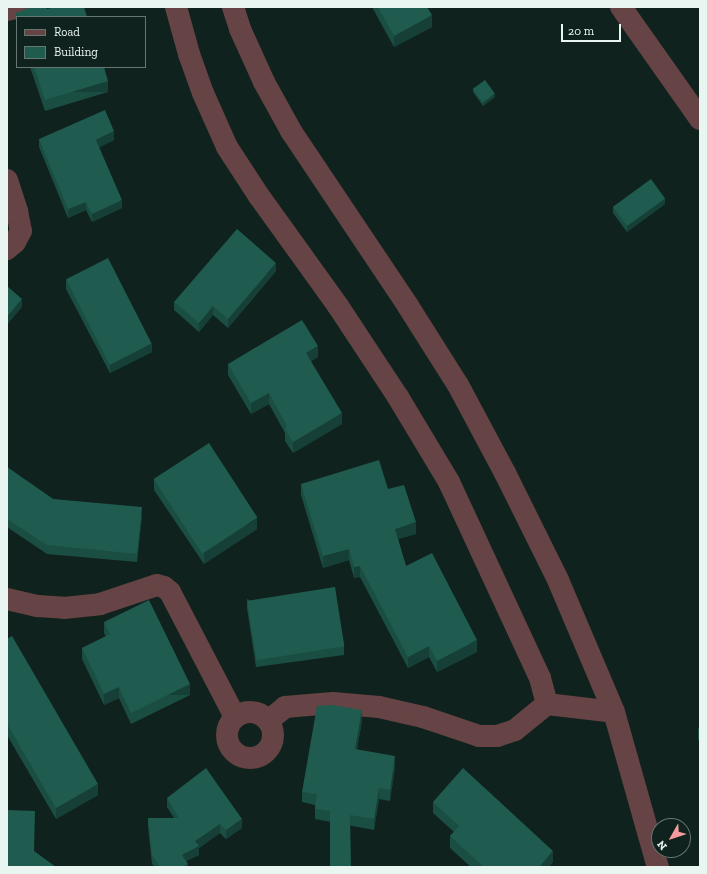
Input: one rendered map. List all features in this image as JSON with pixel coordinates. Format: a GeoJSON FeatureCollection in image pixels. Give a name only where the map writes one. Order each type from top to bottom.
{"type":"FeatureCollection","features":[{"type":"Feature","properties":{"kind":"street"},"geometry":{"type":"LineString","coordinates":[[7,10],[20,7]]}},
{"type":"Feature","properties":{"kind":"street"},"geometry":{"type":"LineString","coordinates":[[176,7],[189,54],[203,93],[228,147],[259,196],[398,397],[449,482],[540,678],[547,704]]}},
{"type":"Feature","properties":{"kind":"street"},"geometry":{"type":"LineString","coordinates":[[233,7],[240,29],[255,62],[291,131],[408,306],[458,385],[502,466],[558,580],[614,712],[658,867]]}},
{"type":"Feature","properties":{"kind":"street"},"geometry":{"type":"LineString","coordinates":[[621,7],[700,119]]}},
{"type":"Feature","properties":{"kind":"street"},"geometry":{"type":"LineString","coordinates":[[7,180],[17,211],[21,231],[16,242],[7,250]]}},
{"type":"Feature","properties":{"kind":"street"},"geometry":{"type":"LineString","coordinates":[[7,599],[38,606],[64,608],[100,604],[157,585],[164,587],[170,592],[236,717]]}},
{"type":"Feature","properties":{"kind":"street"},"geometry":{"type":"LineString","coordinates":[[268,720],[286,707],[333,703],[379,706],[423,717],[479,736],[498,736],[515,730],[547,704],[614,712]]}},
{"type":"Feature","properties":{"kind":"street"},"geometry":{"type":"LineString","coordinates":[[247,712],[259,713],[268,720],[274,732],[272,744],[265,754],[254,759],[242,758],[232,750],[227,739],[228,726],[236,717],[247,712]]}},
{"type":"Feature","properties":{"kind":"building"},"geometry":{"type":"Polygon","coordinates":[[[31,7],[46,7],[47,9],[54,7],[84,7],[87,16],[17,16],[16,13],[31,7]]]}},
{"type":"Feature","properties":{"kind":"building"},"geometry":{"type":"Polygon","coordinates":[[[378,7],[427,7],[432,15],[394,36],[378,7]]]}},
{"type":"Feature","properties":{"kind":"building"},"geometry":{"type":"Polygon","coordinates":[[[34,68],[104,68],[108,81],[45,100],[34,68]]]}},
{"type":"Feature","properties":{"kind":"building"},"geometry":{"type":"Polygon","coordinates":[[[485,80],[495,94],[483,103],[473,89],[485,80]]]}},
{"type":"Feature","properties":{"kind":"building"},"geometry":{"type":"Polygon","coordinates":[[[105,110],[114,131],[96,140],[122,200],[92,214],[86,202],[68,209],[39,139],[105,110]]]}},
{"type":"Feature","properties":{"kind":"building"},"geometry":{"type":"Polygon","coordinates":[[[651,179],[665,198],[627,226],[613,207],[651,179]]]}},
{"type":"Feature","properties":{"kind":"building"},"geometry":{"type":"Polygon","coordinates":[[[237,229],[276,263],[228,319],[213,306],[199,323],[174,302],[237,229]]]}},
{"type":"Feature","properties":{"kind":"building"},"geometry":{"type":"Polygon","coordinates":[[[108,258],[152,344],[110,365],[66,279],[108,258]]]}},
{"type":"Feature","properties":{"kind":"building"},"geometry":{"type":"Polygon","coordinates":[[[7,286],[22,299],[7,317],[7,286]]]}},
{"type":"Feature","properties":{"kind":"building"},"geometry":{"type":"Polygon","coordinates":[[[302,320],[318,346],[306,353],[342,413],[293,442],[285,429],[287,426],[269,393],[251,403],[228,364],[302,320]]]}},
{"type":"Feature","properties":{"kind":"building"},"geometry":{"type":"Polygon","coordinates":[[[209,443],[257,518],[202,554],[154,479],[209,443]]]}},
{"type":"Feature","properties":{"kind":"building"},"geometry":{"type":"Polygon","coordinates":[[[379,460],[388,489],[404,485],[416,522],[395,529],[406,566],[432,553],[477,640],[437,661],[429,646],[408,657],[360,566],[354,567],[349,549],[323,556],[301,484],[379,460]]]}},
{"type":"Feature","properties":{"kind":"building"},"geometry":{"type":"Polygon","coordinates":[[[7,467],[53,499],[142,507],[137,554],[47,545],[7,519],[7,467]]]}},
{"type":"Feature","properties":{"kind":"building"},"geometry":{"type":"Polygon","coordinates":[[[335,587],[344,646],[256,660],[247,601],[335,587]]]}},
{"type":"Feature","properties":{"kind":"building"},"geometry":{"type":"Polygon","coordinates":[[[149,600],[190,684],[131,713],[119,687],[104,694],[82,648],[110,634],[104,622],[149,600]]]}},
{"type":"Feature","properties":{"kind":"building"},"geometry":{"type":"Polygon","coordinates":[[[12,636],[98,784],[56,808],[7,724],[7,639],[12,636]]]}},
{"type":"Feature","properties":{"kind":"building"},"geometry":{"type":"Polygon","coordinates":[[[332,705],[362,710],[355,749],[395,756],[390,790],[379,788],[374,819],[350,815],[351,867],[330,867],[330,811],[315,809],[317,794],[302,792],[317,706],[332,705]]]}},
{"type":"Feature","properties":{"kind":"building"},"geometry":{"type":"Polygon","coordinates":[[[206,768],[242,819],[226,830],[220,824],[195,841],[199,846],[182,855],[188,864],[182,867],[160,867],[152,855],[148,818],[179,818],[167,798],[206,768]]]}},
{"type":"Feature","properties":{"kind":"building"},"geometry":{"type":"Polygon","coordinates":[[[463,768],[553,851],[539,867],[484,867],[450,836],[459,826],[433,802],[463,768]]]}},
{"type":"Feature","properties":{"kind":"building"},"geometry":{"type":"Polygon","coordinates":[[[7,810],[35,811],[34,851],[56,867],[7,867],[7,810]]]}}]}
